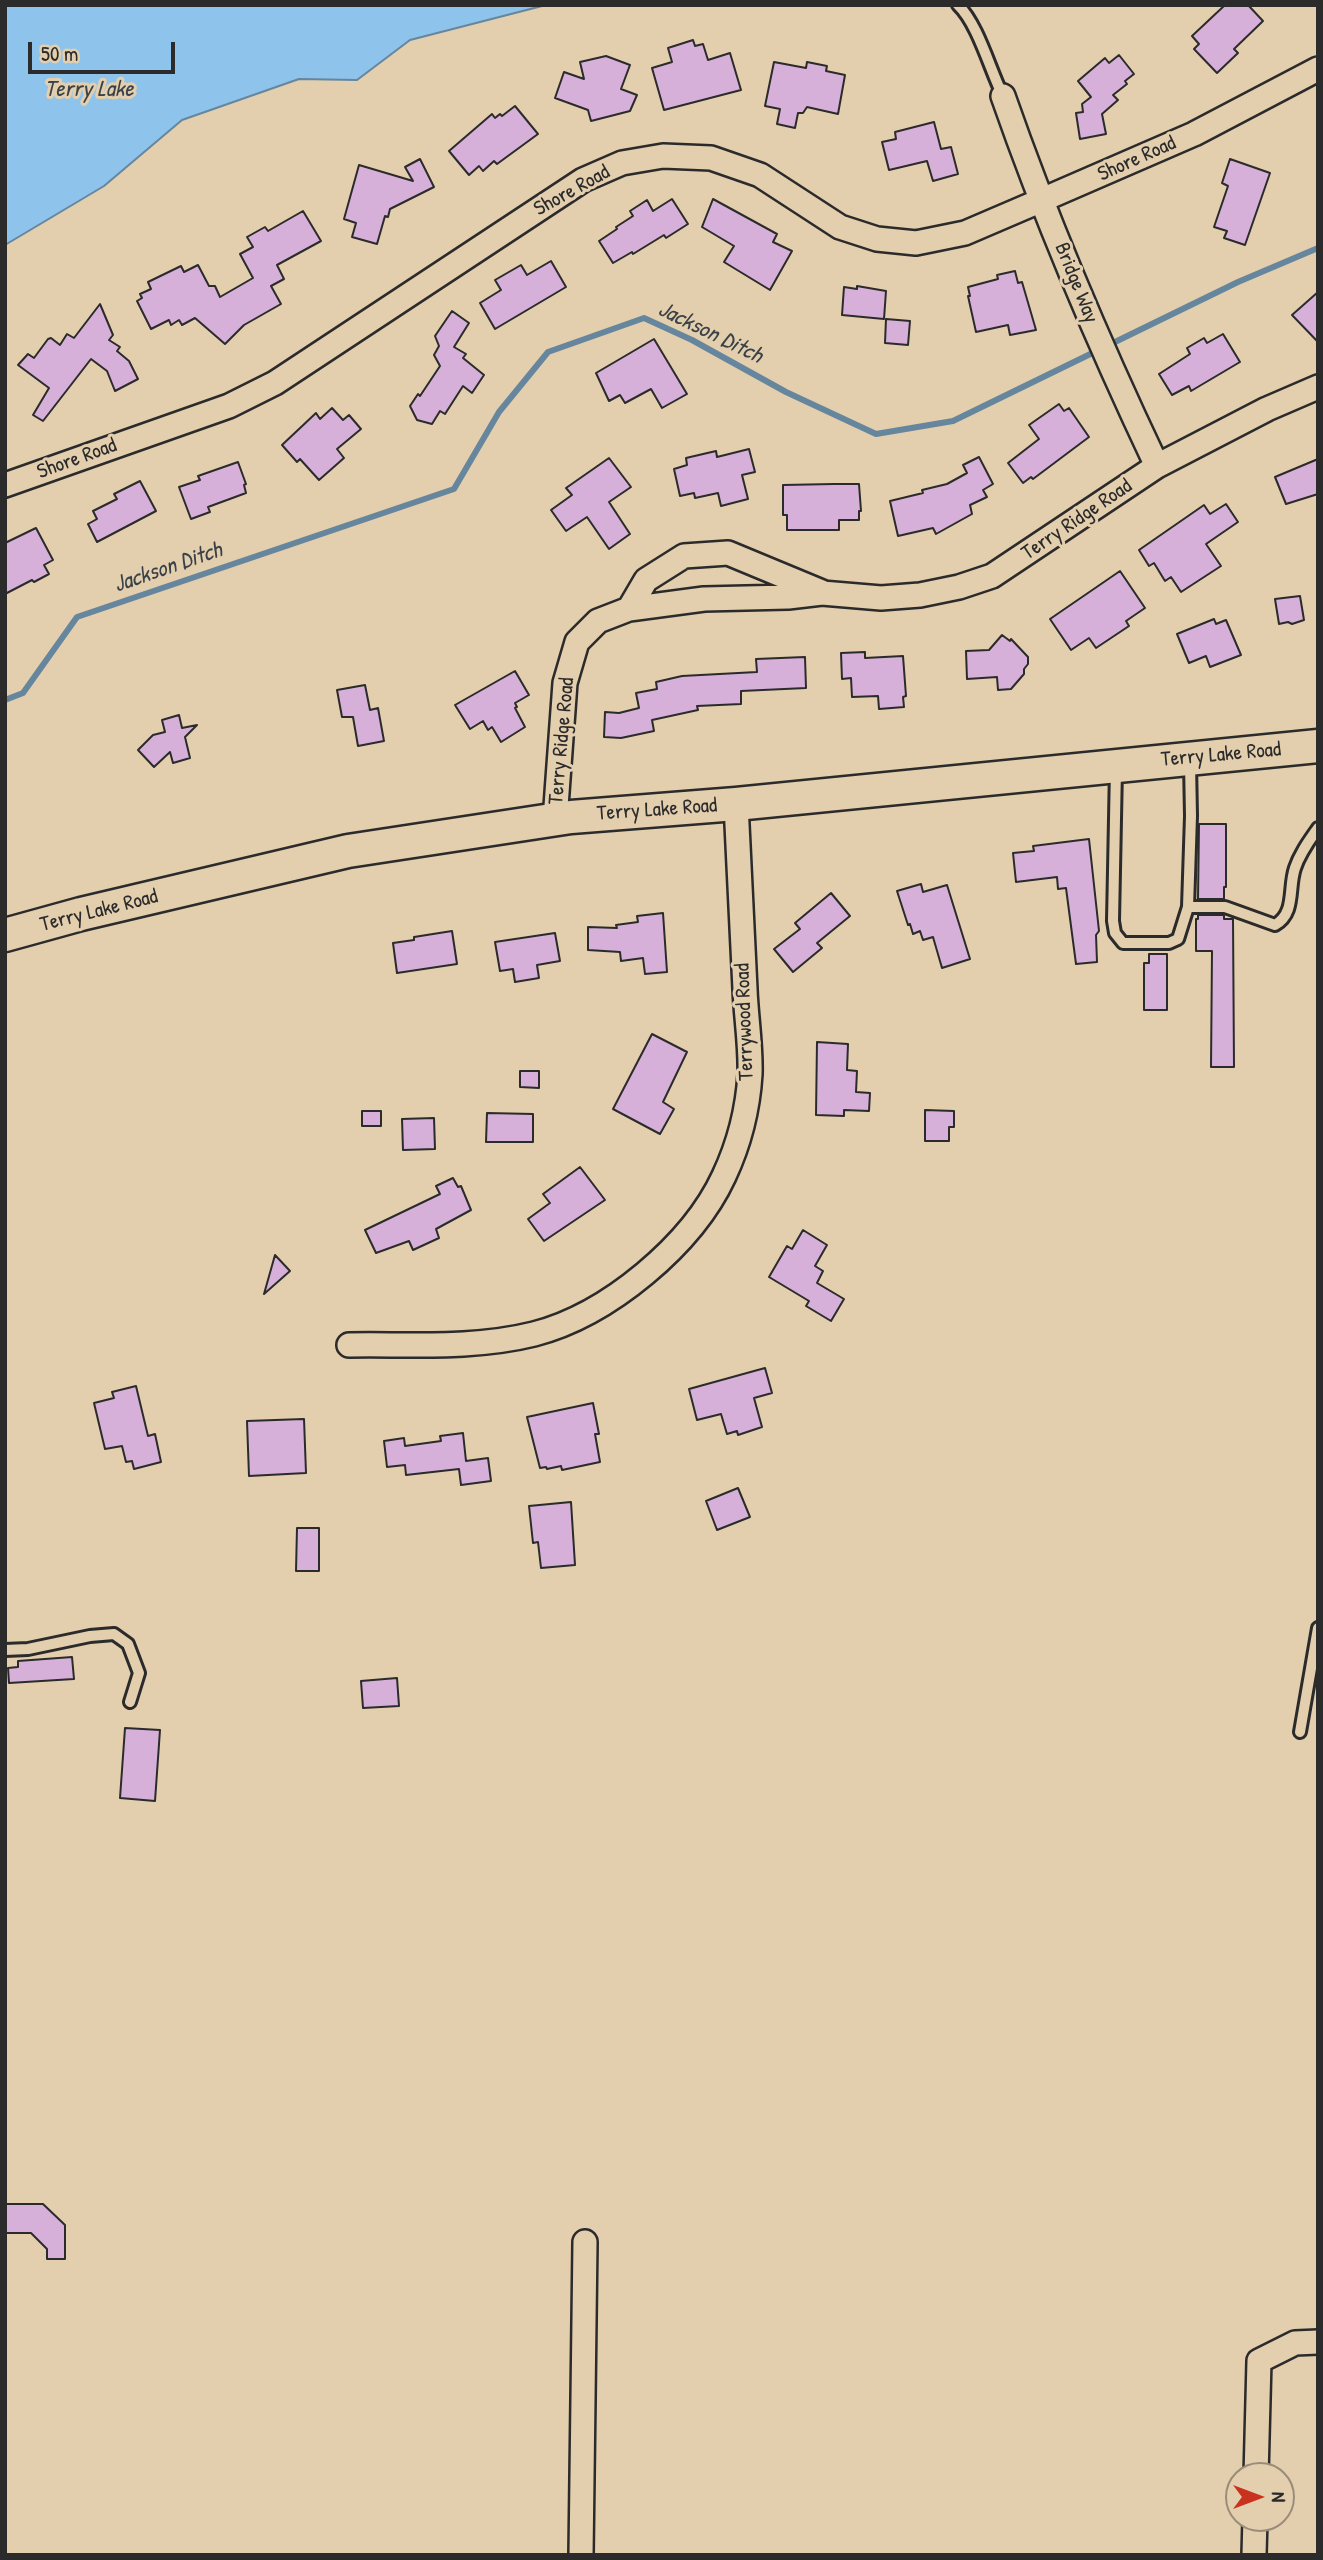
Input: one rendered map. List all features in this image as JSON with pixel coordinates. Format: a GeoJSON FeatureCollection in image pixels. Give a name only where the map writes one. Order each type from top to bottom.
{"type":"FeatureCollection","features":[{"type":"Feature","properties":{"kind":"main road","name":"Terry Lake Road"},"geometry":{"type":"LineString","coordinates":[[5,935],[81,914],[348,851],[555,820],[1318,746]]}},
{"type":"Feature","properties":{"kind":"street","name":"Shore Road"},"geometry":{"type":"LineString","coordinates":[[5,485],[229,406],[275,383],[583,180],[622,163],[663,156],[711,158],[760,175],[841,227],[877,239],[916,243],[965,233],[1042,201],[1194,134],[1318,69]]}},
{"type":"Feature","properties":{"kind":"street","name":"Bridge Way"},"geometry":{"type":"LineString","coordinates":[[1003,96],[1042,201],[1106,358],[1157,466]]}},
{"type":"Feature","properties":{"kind":"street","name":"Terry Ridge Road"},"geometry":{"type":"LineString","coordinates":[[555,820],[565,683],[577,642],[598,621],[629,610],[704,599],[788,597],[822,593],[881,598],[920,595],[959,587],[992,576],[1157,466],[1266,409],[1318,387]]}},
{"type":"Feature","properties":{"kind":"street","name":"Terry Ridge Road"},"geometry":{"type":"LineString","coordinates":[[629,610],[646,580],[684,556],[728,554],[822,593]]}},
{"type":"Feature","properties":{"kind":"street","name":"Terrywood Road"},"geometry":{"type":"LineString","coordinates":[[349,1345],[482,1343],[534,1334],[573,1320],[609,1300],[659,1262],[693,1225],[724,1177],[743,1126],[750,1073],[736,804]]}},
{"type":"Feature","properties":{"kind":"street"},"geometry":{"type":"LineString","coordinates":[[580,2555],[585,2242]]}},
{"type":"Feature","properties":{"kind":"street"},"geometry":{"type":"LineString","coordinates":[[1256,2462],[1259,2361],[1295,2343],[1318,2342]]}},
{"type":"Feature","properties":{"kind":"street"},"geometry":{"type":"LineString","coordinates":[[1254,2555],[1255,2532]]}},
{"type":"Feature","properties":{"kind":"lane"},"geometry":{"type":"LineString","coordinates":[[958,5],[973,27],[1003,96]]}},
{"type":"Feature","properties":{"kind":"lane"},"geometry":{"type":"LineString","coordinates":[[1116,765],[1115,933],[1123,943],[1169,943],[1178,939],[1188,907],[1191,816],[1189,758]]}},
{"type":"Feature","properties":{"kind":"lane"},"geometry":{"type":"LineString","coordinates":[[1188,907],[1225,907],[1275,925],[1282,921],[1288,913],[1299,856],[1318,828]]}},
{"type":"Feature","properties":{"kind":"lane"},"geometry":{"type":"LineString","coordinates":[[1300,1732],[1318,1628]]}},
{"type":"Feature","properties":{"kind":"lane"},"geometry":{"type":"LineString","coordinates":[[5,1650],[28,1649],[90,1636],[114,1634],[128,1644],[139,1673],[130,1702]]}},
{"type":"Feature","properties":{"kind":"water","name":"Terry Lake"},"geometry":{"type":"Polygon","coordinates":[[[5,5],[546,5],[410,40],[357,80],[299,79],[182,120],[104,186],[5,245],[5,5]]]}},
{"type":"Feature","properties":{"kind":"building"},"geometry":{"type":"Polygon","coordinates":[[[1225,5],[1248,5],[1263,21],[1234,49],[1238,53],[1217,73],[1194,49],[1199,44],[1192,36],[1225,5]]]}},
{"type":"Feature","properties":{"kind":"building"},"geometry":{"type":"Polygon","coordinates":[[[693,40],[695,46],[703,44],[708,60],[730,53],[741,90],[664,110],[652,68],[672,62],[668,48],[693,40]]]}},
{"type":"Feature","properties":{"kind":"building"},"geometry":{"type":"Polygon","coordinates":[[[1119,55],[1134,74],[1125,81],[1127,84],[1113,95],[1118,100],[1102,114],[1106,134],[1080,139],[1076,113],[1083,112],[1082,104],[1091,97],[1078,81],[1105,58],[1109,63],[1119,55]]]}},
{"type":"Feature","properties":{"kind":"building"},"geometry":{"type":"Polygon","coordinates":[[[606,56],[630,65],[621,89],[637,95],[630,111],[591,121],[588,110],[555,98],[564,72],[584,79],[580,62],[606,56]]]}},
{"type":"Feature","properties":{"kind":"building"},"geometry":{"type":"Polygon","coordinates":[[[774,62],[806,68],[807,62],[827,66],[826,71],[845,75],[838,114],[807,107],[803,113],[798,113],[795,128],[777,124],[780,109],[765,106],[774,62]]]}},
{"type":"Feature","properties":{"kind":"building"},"geometry":{"type":"Polygon","coordinates":[[[515,106],[538,134],[497,164],[494,161],[483,171],[479,166],[469,175],[449,151],[492,114],[495,118],[500,114],[502,116],[515,106]]]}},
{"type":"Feature","properties":{"kind":"building"},"geometry":{"type":"Polygon","coordinates":[[[934,122],[941,149],[951,147],[958,174],[933,181],[927,161],[889,170],[882,142],[896,139],[895,132],[934,122]]]}},
{"type":"Feature","properties":{"kind":"building"},"geometry":{"type":"Polygon","coordinates":[[[420,159],[434,187],[390,209],[388,217],[385,216],[377,244],[352,237],[356,223],[344,219],[359,165],[413,181],[405,167],[420,159]]]}},
{"type":"Feature","properties":{"kind":"building"},"geometry":{"type":"Polygon","coordinates":[[[1230,159],[1270,173],[1245,245],[1224,238],[1227,231],[1214,227],[1228,186],[1222,183],[1230,159]]]}},
{"type":"Feature","properties":{"kind":"building"},"geometry":{"type":"Polygon","coordinates":[[[672,199],[688,224],[666,238],[664,235],[613,263],[599,241],[633,216],[630,211],[647,200],[653,211],[672,199]]]}},
{"type":"Feature","properties":{"kind":"building"},"geometry":{"type":"Polygon","coordinates":[[[713,199],[777,234],[773,242],[792,251],[770,290],[724,262],[734,246],[702,227],[713,199]]]}},
{"type":"Feature","properties":{"kind":"building"},"geometry":{"type":"Polygon","coordinates":[[[303,211],[321,241],[277,265],[284,279],[271,286],[281,304],[244,325],[225,344],[195,318],[182,325],[179,320],[171,325],[169,320],[151,329],[137,301],[142,298],[140,294],[151,289],[148,282],[181,266],[184,272],[198,265],[209,286],[215,286],[220,297],[253,278],[240,254],[253,247],[247,237],[265,227],[268,231],[303,211]]]}},
{"type":"Feature","properties":{"kind":"building"},"geometry":{"type":"Polygon","coordinates":[[[551,261],[566,287],[495,329],[480,303],[501,290],[495,280],[521,265],[527,275],[551,261]]]}},
{"type":"Feature","properties":{"kind":"building"},"geometry":{"type":"Polygon","coordinates":[[[1015,271],[1018,283],[1022,282],[1036,330],[1010,335],[1008,325],[976,332],[968,287],[1015,271]]]}},
{"type":"Feature","properties":{"kind":"building"},"geometry":{"type":"Polygon","coordinates":[[[857,286],[886,291],[884,319],[842,315],[844,287],[857,289],[857,286]]]}},
{"type":"Feature","properties":{"kind":"building"},"geometry":{"type":"Polygon","coordinates":[[[1318,292],[1318,342],[1292,315],[1318,292]]]}},
{"type":"Feature","properties":{"kind":"building"},"geometry":{"type":"Polygon","coordinates":[[[100,304],[113,335],[109,340],[120,347],[117,351],[129,361],[138,379],[115,391],[107,371],[91,359],[43,421],[33,415],[49,388],[18,365],[28,354],[34,358],[48,339],[51,338],[60,345],[67,334],[74,338],[100,304]]]}},
{"type":"Feature","properties":{"kind":"building"},"geometry":{"type":"Polygon","coordinates":[[[452,311],[469,323],[454,347],[466,354],[463,358],[484,375],[472,393],[463,386],[445,414],[440,411],[432,424],[417,420],[410,406],[440,366],[434,355],[439,346],[435,336],[452,311]]]}},
{"type":"Feature","properties":{"kind":"building"},"geometry":{"type":"Polygon","coordinates":[[[886,319],[910,321],[908,345],[885,343],[886,319]]]}},
{"type":"Feature","properties":{"kind":"building"},"geometry":{"type":"Polygon","coordinates":[[[1223,334],[1240,362],[1191,391],[1189,386],[1172,395],[1159,374],[1190,354],[1187,348],[1204,338],[1207,343],[1223,334]]]}},
{"type":"Feature","properties":{"kind":"building"},"geometry":{"type":"Polygon","coordinates":[[[654,339],[687,394],[662,408],[651,389],[625,403],[620,395],[609,401],[596,373],[654,339]]]}},
{"type":"Feature","properties":{"kind":"building"},"geometry":{"type":"Polygon","coordinates":[[[1059,404],[1064,411],[1069,408],[1089,437],[1033,479],[1031,477],[1023,483],[1008,463],[1039,439],[1029,425],[1059,404]]]}},
{"type":"Feature","properties":{"kind":"building"},"geometry":{"type":"Polygon","coordinates":[[[332,408],[343,420],[349,415],[361,429],[337,449],[344,458],[319,480],[300,459],[297,462],[282,445],[316,413],[320,419],[332,408]]]}},
{"type":"Feature","properties":{"kind":"building"},"geometry":{"type":"Polygon","coordinates":[[[749,449],[755,472],[742,475],[748,499],[721,506],[718,493],[695,498],[694,493],[680,496],[674,469],[687,465],[686,458],[716,451],[717,457],[749,449]]]}},
{"type":"Feature","properties":{"kind":"building"},"geometry":{"type":"Polygon","coordinates":[[[979,457],[993,484],[983,490],[987,497],[970,505],[972,514],[936,534],[933,528],[898,536],[890,501],[947,484],[967,473],[963,465],[979,457]]]}},
{"type":"Feature","properties":{"kind":"building"},"geometry":{"type":"Polygon","coordinates":[[[609,458],[631,487],[609,502],[630,534],[609,549],[587,517],[566,531],[551,510],[572,495],[566,488],[609,458]]]}},
{"type":"Feature","properties":{"kind":"building"},"geometry":{"type":"Polygon","coordinates":[[[1318,459],[1318,494],[1286,504],[1275,477],[1318,459]]]}},
{"type":"Feature","properties":{"kind":"building"},"geometry":{"type":"Polygon","coordinates":[[[238,462],[246,484],[246,493],[208,507],[210,512],[191,519],[179,487],[200,480],[198,476],[238,462]]]}},
{"type":"Feature","properties":{"kind":"building"},"geometry":{"type":"Polygon","coordinates":[[[140,481],[156,511],[97,542],[88,524],[97,519],[93,511],[117,499],[114,494],[140,481]]]}},
{"type":"Feature","properties":{"kind":"building"},"geometry":{"type":"Polygon","coordinates":[[[859,484],[859,520],[839,520],[839,530],[787,530],[787,515],[783,515],[783,485],[859,484]]]}},
{"type":"Feature","properties":{"kind":"building"},"geometry":{"type":"Polygon","coordinates":[[[1226,504],[1238,522],[1206,544],[1221,566],[1181,592],[1171,577],[1165,581],[1154,563],[1149,566],[1139,550],[1204,505],[1210,514],[1226,504]]]}},
{"type":"Feature","properties":{"kind":"building"},"geometry":{"type":"Polygon","coordinates":[[[36,528],[53,560],[44,565],[49,574],[5,594],[5,543],[36,528]]]}},
{"type":"Feature","properties":{"kind":"building"},"geometry":{"type":"Polygon","coordinates":[[[1120,571],[1145,608],[1126,621],[1129,626],[1096,648],[1089,638],[1071,650],[1050,619],[1120,571]]]}},
{"type":"Feature","properties":{"kind":"building"},"geometry":{"type":"Polygon","coordinates":[[[1300,596],[1304,620],[1279,624],[1275,599],[1300,596]]]}},
{"type":"Feature","properties":{"kind":"building"},"geometry":{"type":"Polygon","coordinates":[[[1214,619],[1216,624],[1226,620],[1241,655],[1210,667],[1206,656],[1189,663],[1177,634],[1214,619]]]}},
{"type":"Feature","properties":{"kind":"building"},"geometry":{"type":"Polygon","coordinates":[[[1002,635],[1010,641],[1011,639],[1028,657],[1024,674],[1011,689],[998,690],[997,677],[967,679],[966,651],[989,650],[1002,635]]]}},
{"type":"Feature","properties":{"kind":"building"},"geometry":{"type":"Polygon","coordinates":[[[865,652],[865,658],[903,656],[906,696],[903,697],[904,707],[879,709],[878,696],[852,697],[851,678],[842,679],[841,653],[865,652]]]}},
{"type":"Feature","properties":{"kind":"building"},"geometry":{"type":"Polygon","coordinates":[[[805,657],[806,688],[741,691],[741,704],[697,706],[698,710],[652,720],[654,731],[621,738],[604,737],[605,712],[619,713],[639,708],[636,693],[657,689],[656,682],[682,676],[757,672],[756,659],[805,657]]]}},
{"type":"Feature","properties":{"kind":"building"},"geometry":{"type":"Polygon","coordinates":[[[515,671],[529,695],[515,703],[525,727],[501,742],[492,727],[488,730],[483,721],[470,729],[455,705],[515,671]]]}},
{"type":"Feature","properties":{"kind":"building"},"geometry":{"type":"Polygon","coordinates":[[[365,685],[370,710],[378,708],[384,741],[358,746],[353,717],[342,717],[337,690],[365,685]]]}},
{"type":"Feature","properties":{"kind":"building"},"geometry":{"type":"Polygon","coordinates":[[[179,715],[182,728],[197,725],[185,737],[190,758],[173,763],[170,752],[154,767],[138,750],[153,735],[165,732],[162,720],[179,715]]]}},
{"type":"Feature","properties":{"kind":"building"},"geometry":{"type":"Polygon","coordinates":[[[1199,824],[1226,824],[1224,899],[1198,899],[1199,824]]]}},
{"type":"Feature","properties":{"kind":"building"},"geometry":{"type":"Polygon","coordinates":[[[1089,839],[1099,931],[1096,935],[1097,962],[1076,964],[1066,888],[1058,889],[1057,877],[1016,882],[1013,853],[1034,851],[1033,846],[1089,839]]]}},
{"type":"Feature","properties":{"kind":"building"},"geometry":{"type":"Polygon","coordinates":[[[921,884],[923,892],[947,885],[970,959],[942,968],[933,937],[923,940],[920,931],[913,934],[897,891],[921,884]]]}},
{"type":"Feature","properties":{"kind":"building"},"geometry":{"type":"Polygon","coordinates":[[[831,893],[850,916],[817,943],[822,948],[793,972],[774,949],[800,929],[795,923],[831,893]]]}},
{"type":"Feature","properties":{"kind":"building"},"geometry":{"type":"Polygon","coordinates":[[[663,913],[667,972],[645,974],[643,958],[621,961],[620,952],[588,950],[588,927],[617,928],[616,925],[638,922],[637,916],[663,913]]]}},
{"type":"Feature","properties":{"kind":"building"},"geometry":{"type":"Polygon","coordinates":[[[1198,915],[1224,915],[1224,919],[1233,919],[1234,1067],[1211,1067],[1212,951],[1196,951],[1198,915]]]}},
{"type":"Feature","properties":{"kind":"building"},"geometry":{"type":"Polygon","coordinates":[[[452,931],[457,964],[397,973],[393,943],[452,931]]]}},
{"type":"Feature","properties":{"kind":"building"},"geometry":{"type":"Polygon","coordinates":[[[555,933],[560,961],[537,965],[539,978],[515,982],[513,969],[500,971],[495,942],[555,933]]]}},
{"type":"Feature","properties":{"kind":"building"},"geometry":{"type":"Polygon","coordinates":[[[1149,954],[1167,954],[1167,1010],[1144,1010],[1144,963],[1149,963],[1149,954]]]}},
{"type":"Feature","properties":{"kind":"building"},"geometry":{"type":"Polygon","coordinates":[[[652,1034],[687,1052],[663,1102],[674,1109],[660,1134],[613,1109],[652,1034]]]}},
{"type":"Feature","properties":{"kind":"building"},"geometry":{"type":"Polygon","coordinates":[[[817,1042],[848,1044],[847,1070],[857,1071],[856,1092],[870,1093],[869,1111],[844,1110],[844,1116],[816,1115],[817,1042]]]}},
{"type":"Feature","properties":{"kind":"building"},"geometry":{"type":"Polygon","coordinates":[[[520,1071],[539,1071],[539,1088],[520,1087],[520,1071]]]}},
{"type":"Feature","properties":{"kind":"building"},"geometry":{"type":"Polygon","coordinates":[[[925,1110],[954,1111],[954,1127],[949,1127],[949,1141],[925,1141],[925,1110]]]}},
{"type":"Feature","properties":{"kind":"building"},"geometry":{"type":"Polygon","coordinates":[[[362,1111],[381,1111],[381,1126],[362,1126],[362,1111]]]}},
{"type":"Feature","properties":{"kind":"building"},"geometry":{"type":"Polygon","coordinates":[[[487,1113],[533,1114],[533,1142],[486,1142],[487,1113]]]}},
{"type":"Feature","properties":{"kind":"building"},"geometry":{"type":"Polygon","coordinates":[[[434,1118],[435,1149],[403,1150],[402,1119],[434,1118]]]}},
{"type":"Feature","properties":{"kind":"building"},"geometry":{"type":"Polygon","coordinates":[[[580,1167],[605,1200],[544,1241],[528,1219],[550,1203],[543,1194],[580,1167]]]}},
{"type":"Feature","properties":{"kind":"building"},"geometry":{"type":"Polygon","coordinates":[[[453,1178],[458,1187],[461,1186],[471,1210],[436,1229],[439,1238],[413,1250],[409,1241],[376,1253],[365,1230],[440,1194],[436,1186],[453,1178]]]}},
{"type":"Feature","properties":{"kind":"building"},"geometry":{"type":"Polygon","coordinates":[[[803,1230],[827,1245],[815,1266],[823,1271],[817,1283],[844,1299],[831,1321],[806,1306],[809,1301],[769,1277],[787,1246],[792,1249],[803,1230]]]}},
{"type":"Feature","properties":{"kind":"building"},"geometry":{"type":"Polygon","coordinates":[[[275,1255],[290,1271],[264,1294],[275,1255]]]}},
{"type":"Feature","properties":{"kind":"building"},"geometry":{"type":"Polygon","coordinates":[[[765,1368],[772,1393],[754,1398],[762,1427],[738,1435],[737,1431],[727,1434],[721,1414],[697,1420],[689,1389],[765,1368]]]}},
{"type":"Feature","properties":{"kind":"building"},"geometry":{"type":"Polygon","coordinates":[[[136,1386],[148,1436],[155,1434],[161,1462],[134,1469],[132,1461],[126,1462],[122,1446],[105,1449],[94,1403],[114,1398],[112,1392],[136,1386]]]}},
{"type":"Feature","properties":{"kind":"building"},"geometry":{"type":"Polygon","coordinates":[[[593,1403],[599,1434],[595,1434],[600,1462],[562,1470],[561,1466],[540,1468],[527,1417],[593,1403]]]}},
{"type":"Feature","properties":{"kind":"building"},"geometry":{"type":"Polygon","coordinates":[[[304,1419],[306,1473],[249,1476],[247,1421],[304,1419]]]}},
{"type":"Feature","properties":{"kind":"building"},"geometry":{"type":"Polygon","coordinates":[[[463,1433],[466,1461],[488,1458],[491,1481],[461,1485],[459,1469],[406,1475],[405,1465],[387,1467],[384,1441],[404,1438],[405,1446],[441,1441],[440,1436],[463,1433]]]}},
{"type":"Feature","properties":{"kind":"building"},"geometry":{"type":"Polygon","coordinates":[[[738,1488],[750,1517],[717,1530],[706,1501],[738,1488]]]}},
{"type":"Feature","properties":{"kind":"building"},"geometry":{"type":"Polygon","coordinates":[[[571,1502],[575,1565],[541,1568],[538,1542],[533,1543],[529,1506],[571,1502]]]}},
{"type":"Feature","properties":{"kind":"building"},"geometry":{"type":"Polygon","coordinates":[[[297,1528],[319,1528],[319,1571],[296,1571],[297,1528]]]}},
{"type":"Feature","properties":{"kind":"building"},"geometry":{"type":"Polygon","coordinates":[[[72,1657],[74,1679],[9,1683],[8,1668],[18,1667],[18,1661],[72,1657]]]}},
{"type":"Feature","properties":{"kind":"building"},"geometry":{"type":"Polygon","coordinates":[[[397,1678],[399,1706],[363,1708],[361,1681],[397,1678]]]}},
{"type":"Feature","properties":{"kind":"building"},"geometry":{"type":"Polygon","coordinates":[[[125,1728],[160,1730],[155,1801],[120,1798],[125,1728]]]}},
{"type":"Feature","properties":{"kind":"building"},"geometry":{"type":"Polygon","coordinates":[[[6,2204],[43,2204],[65,2225],[65,2259],[47,2259],[47,2249],[31,2233],[6,2233],[6,2204]]]}},
{"type":"Feature","properties":{"kind":"waterway","name":"Jackson Ditch"},"geometry":{"type":"LineString","coordinates":[[5,700],[23,693],[77,617],[454,489],[499,412],[548,352],[644,318],[692,340],[786,392],[876,434],[953,421],[1238,282],[1318,248]]}}]}
